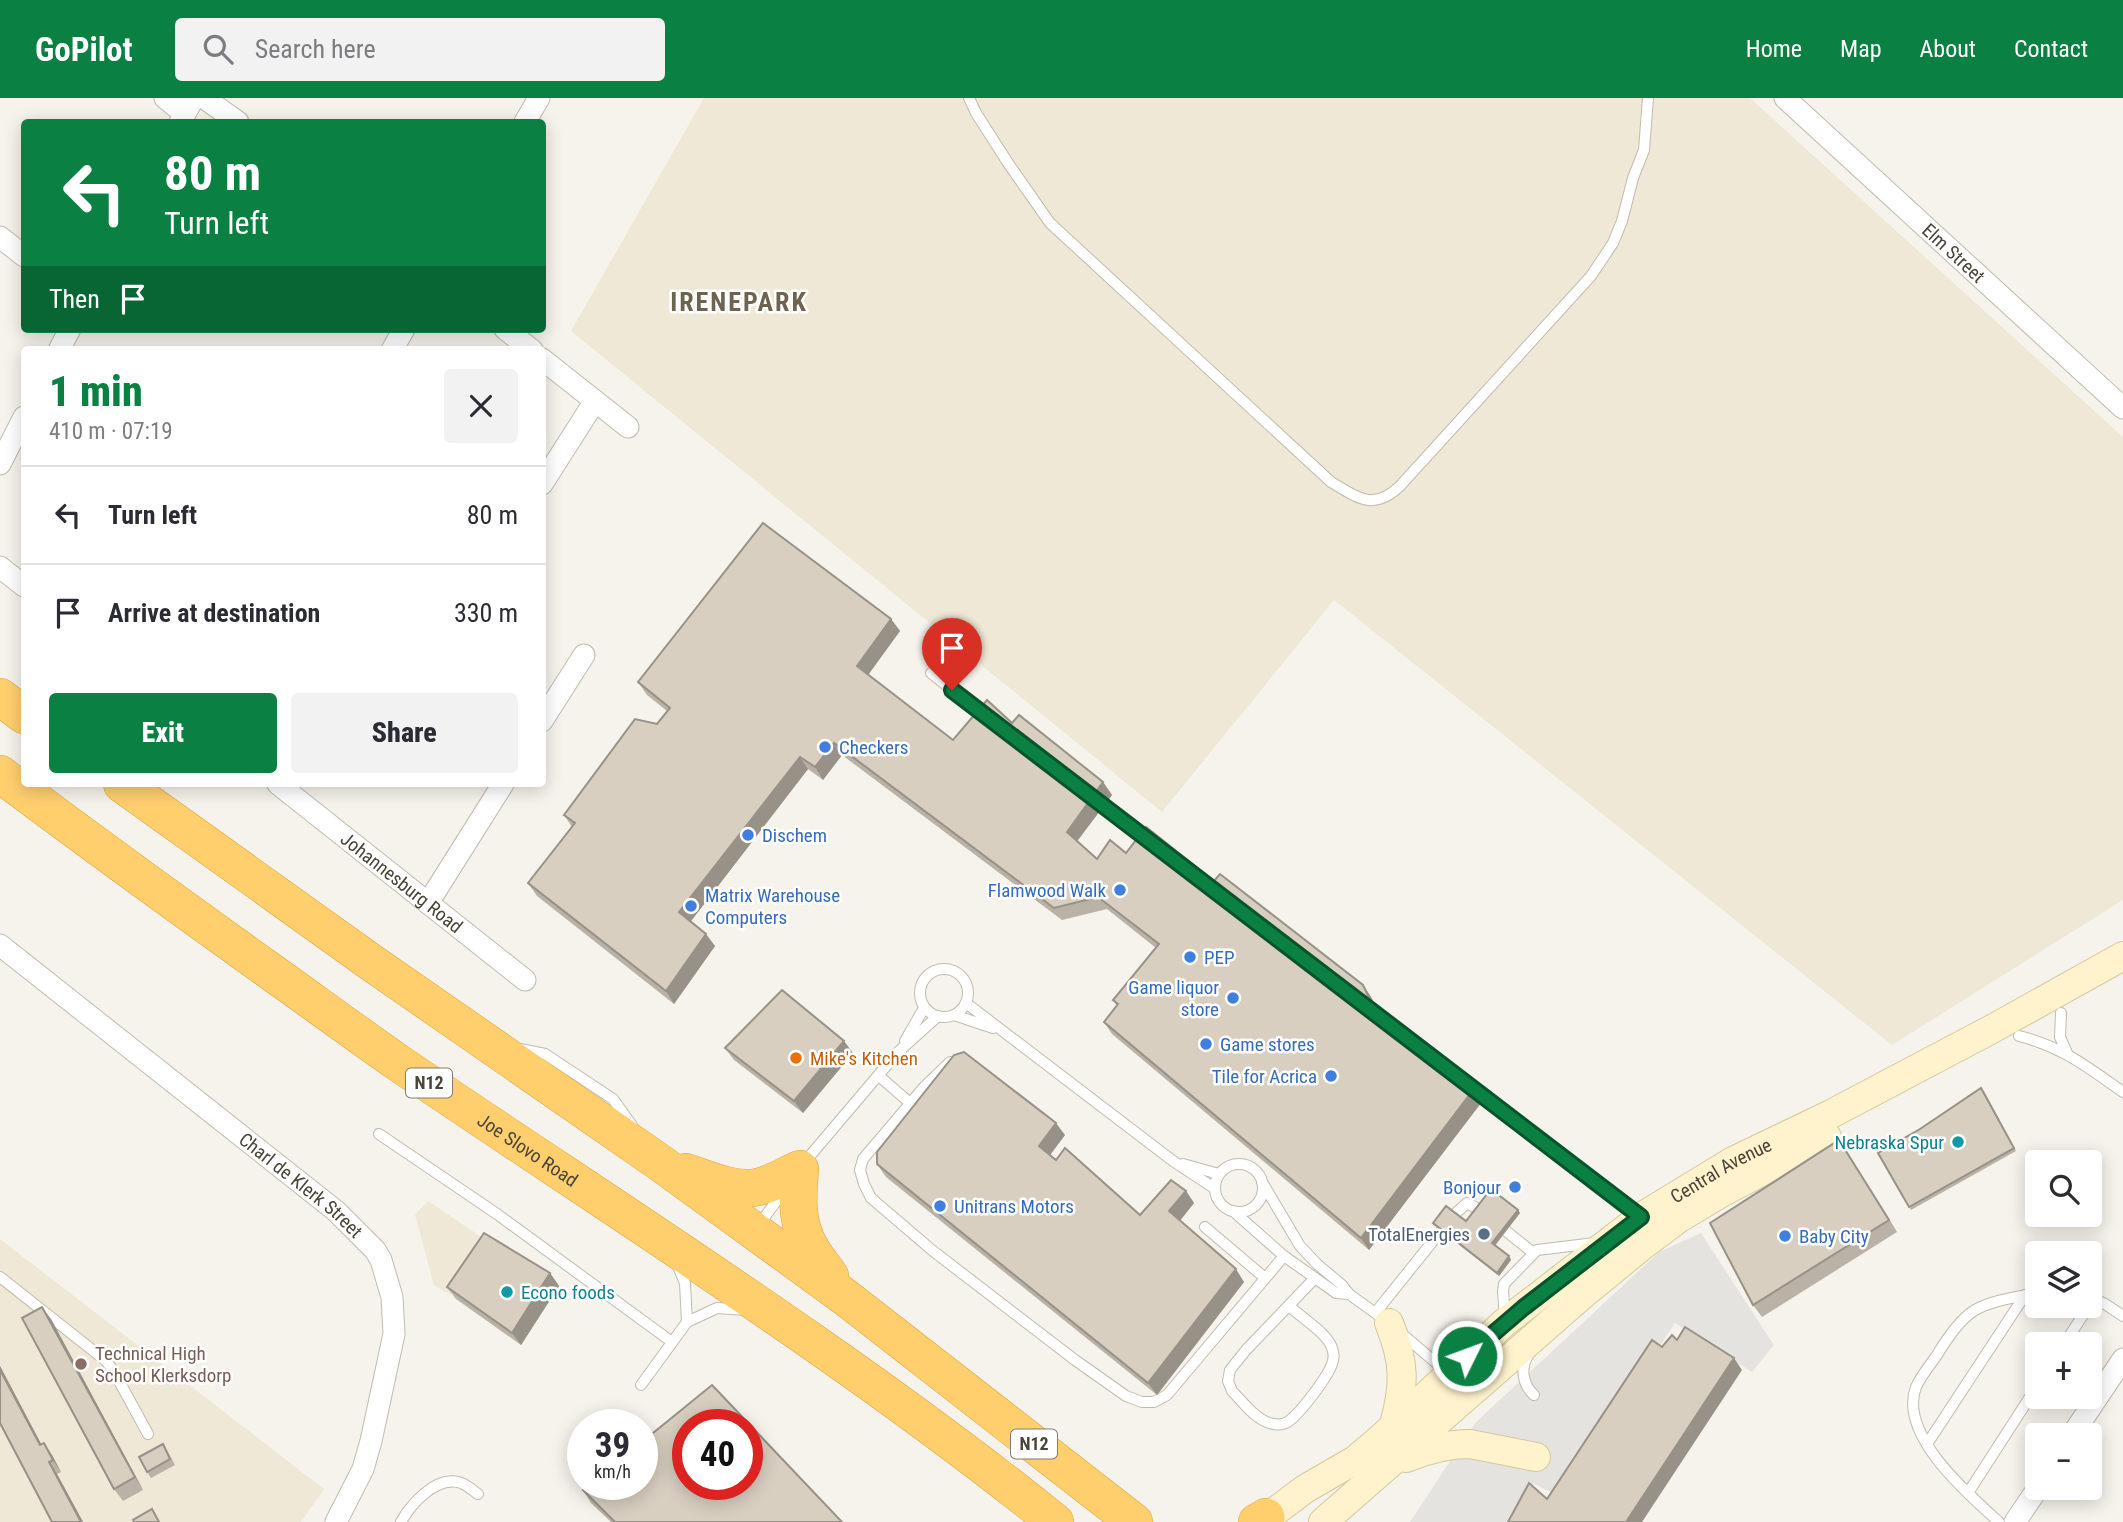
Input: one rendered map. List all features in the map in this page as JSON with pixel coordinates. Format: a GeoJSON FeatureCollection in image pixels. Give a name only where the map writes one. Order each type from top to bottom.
{"type":"FeatureCollection","features":[{"type":"Feature","properties":{"kind":"highway"},"geometry":{"type":"LineString","coordinates":[[0,697],[21,713]]}},
{"type":"Feature","properties":{"kind":"highway","name":"Joe Slovo Road"},"geometry":{"type":"LineString","coordinates":[[0,774],[397,1062],[773,1313],[987,1468],[1055,1522]]}},
{"type":"Feature","properties":{"kind":"highway","name":"N12"},"geometry":{"type":"LineString","coordinates":[[126,787],[755,1231],[845,1297],[1134,1522]]}},
{"type":"Feature","properties":{"kind":"highway"},"geometry":{"type":"LineString","coordinates":[[655,1159],[718,1183],[751,1188],[762,1186],[800,1169],[798,1202],[803,1231],[811,1250],[845,1297]]}},
{"type":"Feature","properties":{"kind":"highway"},"geometry":{"type":"LineString","coordinates":[[755,1231],[753,1268],[773,1313]]}},
{"type":"Feature","properties":{"kind":"highway"},"geometry":{"type":"LineString","coordinates":[[1095,1492],[1160,1522]]}},
{"type":"Feature","properties":{"kind":"street"},"geometry":{"type":"LineString","coordinates":[[165,98],[186,111]]}},
{"type":"Feature","properties":{"kind":"street"},"geometry":{"type":"LineString","coordinates":[[204,98],[235,119]]}},
{"type":"Feature","properties":{"kind":"street"},"geometry":{"type":"LineString","coordinates":[[527,119],[539,98]]}},
{"type":"Feature","properties":{"kind":"street","name":"Elm Street"},"geometry":{"type":"LineString","coordinates":[[1785,98],[2123,408]]}},
{"type":"Feature","properties":{"kind":"street"},"geometry":{"type":"LineString","coordinates":[[0,237],[21,254]]}},
{"type":"Feature","properties":{"kind":"street"},"geometry":{"type":"LineString","coordinates":[[510,333],[526,346]]}},
{"type":"Feature","properties":{"kind":"street"},"geometry":{"type":"LineString","coordinates":[[546,362],[628,427]]}},
{"type":"Feature","properties":{"kind":"street"},"geometry":{"type":"LineString","coordinates":[[546,478],[595,401]]}},
{"type":"Feature","properties":{"kind":"street"},"geometry":{"type":"LineString","coordinates":[[0,464],[21,423]]}},
{"type":"Feature","properties":{"kind":"street"},"geometry":{"type":"LineString","coordinates":[[0,567],[21,584]]}},
{"type":"Feature","properties":{"kind":"street"},"geometry":{"type":"LineString","coordinates":[[546,715],[584,655]]}},
{"type":"Feature","properties":{"kind":"street","name":"Johannesburg Road"},"geometry":{"type":"LineString","coordinates":[[282,787],[525,980]]}},
{"type":"Feature","properties":{"kind":"street"},"geometry":{"type":"LineString","coordinates":[[428,903],[501,787]]}},
{"type":"Feature","properties":{"kind":"street","name":"Charl de Klerk Street"},"geometry":{"type":"LineString","coordinates":[[0,945],[336,1210],[375,1250],[381,1260],[392,1297],[394,1334],[363,1469],[336,1522]]}},
{"type":"Feature","properties":{"kind":"street","name":"Central Avenue"},"geometry":{"type":"LineString","coordinates":[[1322,1522],[1390,1464],[1458,1384],[1505,1322],[1641,1217],[1733,1161],[1831,1114],[2123,956]]}},
{"type":"Feature","properties":{"kind":"street","name":"Central Avenue"},"geometry":{"type":"LineString","coordinates":[[1261,1520],[1305,1489],[1355,1460],[1394,1425],[1458,1384],[1580,1297],[1678,1219],[1723,1192],[2123,978]]}},
{"type":"Feature","properties":{"kind":"street"},"geometry":{"type":"LineString","coordinates":[[1383,1317],[1398,1344],[1403,1371],[1401,1399],[1394,1425]]}},
{"type":"Feature","properties":{"kind":"street"},"geometry":{"type":"LineString","coordinates":[[2080,1423],[2123,1359]]}},
{"type":"Feature","properties":{"kind":"street"},"geometry":{"type":"LineString","coordinates":[[1390,1464],[1448,1444],[1470,1444],[1536,1457]]}},
{"type":"Feature","properties":{"kind":"street"},"geometry":{"type":"LineString","coordinates":[[2011,1522],[2028,1500]]}},
{"type":"Feature","properties":{"kind":"lane"},"geometry":{"type":"LineString","coordinates":[[969,98],[1002,153],[1050,223],[1331,482],[1362,500],[1384,498],[1400,486],[1591,276],[1613,243],[1622,221],[1633,178],[1644,150],[1648,98]]}},
{"type":"Feature","properties":{"kind":"lane"},"geometry":{"type":"LineString","coordinates":[[931,674],[997,724]]}},
{"type":"Feature","properties":{"kind":"lane"},"geometry":{"type":"LineString","coordinates":[[1086,792],[1163,852]]}},
{"type":"Feature","properties":{"kind":"lane"},"geometry":{"type":"LineString","coordinates":[[954,1015],[966,1003],[968,995],[964,979],[958,973],[943,969],[929,973],[920,993],[925,1007],[938,1016],[954,1015],[999,1030]]}},
{"type":"Feature","properties":{"kind":"lane"},"geometry":{"type":"LineString","coordinates":[[966,1003],[1174,1161],[1214,1188],[1219,1203],[1233,1211],[1284,1256],[1336,1293],[1349,1294]]}},
{"type":"Feature","properties":{"kind":"lane"},"geometry":{"type":"LineString","coordinates":[[1362,1004],[1641,1217]]}},
{"type":"Feature","properties":{"kind":"lane"},"geometry":{"type":"LineString","coordinates":[[755,1231],[800,1169],[898,1052],[925,1007]]}},
{"type":"Feature","properties":{"kind":"lane"},"geometry":{"type":"LineString","coordinates":[[2062,1013],[2060,1037],[2067,1053]]}},
{"type":"Feature","properties":{"kind":"lane"},"geometry":{"type":"LineString","coordinates":[[898,1052],[938,1016]]}},
{"type":"Feature","properties":{"kind":"lane"},"geometry":{"type":"LineString","coordinates":[[2019,1036],[2048,1043],[2067,1053],[2123,1092]]}},
{"type":"Feature","properties":{"kind":"lane"},"geometry":{"type":"LineString","coordinates":[[958,1058],[951,1061],[925,1086],[863,1159],[860,1170],[864,1184],[871,1198],[933,1251],[1126,1396],[1142,1402],[1154,1402],[1167,1395],[1284,1256]]}},
{"type":"Feature","properties":{"kind":"lane"},"geometry":{"type":"LineString","coordinates":[[879,1076],[911,1103]]}},
{"type":"Feature","properties":{"kind":"lane"},"geometry":{"type":"LineString","coordinates":[[379,1134],[497,1214],[672,1342]]}},
{"type":"Feature","properties":{"kind":"lane"},"geometry":{"type":"LineString","coordinates":[[1174,1161],[1219,1174]]}},
{"type":"Feature","properties":{"kind":"lane"},"geometry":{"type":"LineString","coordinates":[[1214,1188],[1219,1174],[1231,1165],[1245,1165],[1259,1174],[1300,1246],[1317,1264],[1349,1294],[1383,1317],[1458,1384]]}},
{"type":"Feature","properties":{"kind":"lane"},"geometry":{"type":"LineString","coordinates":[[1233,1211],[1249,1210],[1256,1205],[1263,1190],[1262,1182]]}},
{"type":"Feature","properties":{"kind":"lane"},"geometry":{"type":"LineString","coordinates":[[1455,1214],[1467,1203],[1480,1210]]}},
{"type":"Feature","properties":{"kind":"lane"},"geometry":{"type":"LineString","coordinates":[[1205,1227],[1265,1278]]}},
{"type":"Feature","properties":{"kind":"lane"},"geometry":{"type":"LineString","coordinates":[[1383,1317],[1441,1231]]}},
{"type":"Feature","properties":{"kind":"lane"},"geometry":{"type":"LineString","coordinates":[[1506,1231],[1532,1252]]}},
{"type":"Feature","properties":{"kind":"lane"},"geometry":{"type":"LineString","coordinates":[[665,1241],[685,1283],[687,1322]]}},
{"type":"Feature","properties":{"kind":"lane"},"geometry":{"type":"LineString","coordinates":[[1505,1322],[1504,1284],[1532,1252],[1544,1248],[1609,1241]]}},
{"type":"Feature","properties":{"kind":"lane"},"geometry":{"type":"LineString","coordinates":[[0,1277],[105,1360],[148,1434]]}},
{"type":"Feature","properties":{"kind":"lane"},"geometry":{"type":"LineString","coordinates":[[1289,1306],[1324,1336],[1334,1356],[1332,1365],[1308,1402],[1290,1421],[1273,1424],[1262,1420],[1231,1391],[1228,1375],[1246,1350],[1315,1278]]}},
{"type":"Feature","properties":{"kind":"lane"},"geometry":{"type":"LineString","coordinates":[[2011,1522],[1968,1493],[1941,1466],[1922,1434],[1913,1409],[1916,1387],[1959,1325],[1973,1311],[2025,1295]]}},
{"type":"Feature","properties":{"kind":"lane"},"geometry":{"type":"LineString","coordinates":[[1534,1395],[1525,1382],[1523,1368],[1526,1357],[1580,1297]]}},
{"type":"Feature","properties":{"kind":"lane"},"geometry":{"type":"LineString","coordinates":[[1927,1444],[2025,1303]]}},
{"type":"Feature","properties":{"kind":"lane"},"geometry":{"type":"LineString","coordinates":[[2102,1307],[2123,1316]]}},
{"type":"Feature","properties":{"kind":"lane"},"geometry":{"type":"LineString","coordinates":[[641,1385],[687,1322],[717,1308],[773,1313]]}},
{"type":"Feature","properties":{"kind":"lane"},"geometry":{"type":"LineString","coordinates":[[1968,1493],[2025,1405]]}},
{"type":"Feature","properties":{"kind":"lane"},"geometry":{"type":"LineString","coordinates":[[401,1522],[416,1501],[444,1483],[458,1482],[478,1494]]}},
{"type":"Feature","properties":{"kind":"shaded area"},"geometry":{"type":"Polygon","coordinates":[[[704,98],[1750,98],[2123,437],[2123,900],[1892,1045],[1334,600],[1162,812],[571,331],[704,98]]]}},
{"type":"Feature","properties":{"kind":"shaded area"},"geometry":{"type":"Polygon","coordinates":[[[428,1201],[493,1245],[451,1295],[434,1285],[415,1215],[428,1201]]]}},
{"type":"Feature","properties":{"kind":"shaded area"},"geometry":{"type":"Polygon","coordinates":[[[1701,1233],[1774,1345],[1752,1372],[1675,1323],[1562,1497],[1534,1484],[1515,1522],[1410,1522],[1476,1422],[1659,1252],[1701,1233]]]}},
{"type":"Feature","properties":{"kind":"shaded area","name":"Technical High School Klerksdorp"},"geometry":{"type":"Polygon","coordinates":[[[0,1239],[324,1489],[301,1522],[0,1522],[0,1239]]]}},
{"type":"Feature","properties":{"kind":"building","name":"Flamwood Walk"},"geometry":{"type":"Polygon","coordinates":[[[763,523],[891,619],[857,666],[953,740],[987,700],[1012,723],[1019,715],[1103,782],[1067,832],[1097,859],[1110,840],[1126,853],[1146,827],[1214,881],[1220,874],[1363,985],[1370,1000],[1362,1010],[1473,1090],[1361,1238],[1104,1022],[1118,1004],[1113,1000],[1159,944],[1098,897],[1054,908],[834,743],[815,767],[800,757],[679,912],[706,934],[666,991],[528,883],[575,823],[564,815],[635,719],[657,724],[670,708],[638,682],[763,523]]]}},
{"type":"Feature","properties":{"kind":"building"},"geometry":{"type":"Polygon","coordinates":[[[782,990],[844,1041],[794,1101],[725,1048],[782,990]]]}},
{"type":"Feature","properties":{"kind":"building"},"geometry":{"type":"Polygon","coordinates":[[[964,1052],[1056,1123],[1039,1146],[1056,1160],[1065,1148],[1140,1215],[1171,1180],[1186,1191],[1169,1211],[1236,1269],[1148,1383],[877,1164],[877,1152],[954,1055],[964,1052]]]}},
{"type":"Feature","properties":{"kind":"building","name":"Nebraska Spur"},"geometry":{"type":"Polygon","coordinates":[[[1981,1088],[2014,1148],[1909,1207],[1878,1153],[1920,1129],[1981,1088]]]}},
{"type":"Feature","properties":{"kind":"building"},"geometry":{"type":"Polygon","coordinates":[[[1839,1140],[1889,1220],[1753,1305],[1710,1223],[1839,1140]]]}},
{"type":"Feature","properties":{"kind":"building"},"geometry":{"type":"Polygon","coordinates":[[[1491,1189],[1518,1210],[1492,1243],[1509,1256],[1497,1273],[1433,1223],[1446,1206],[1466,1221],[1491,1189]]]}},
{"type":"Feature","properties":{"kind":"building","name":"Econo foods"},"geometry":{"type":"Polygon","coordinates":[[[484,1233],[550,1273],[512,1333],[447,1287],[484,1233]]]}},
{"type":"Feature","properties":{"kind":"building"},"geometry":{"type":"Polygon","coordinates":[[[42,1307],[135,1477],[114,1489],[22,1318],[42,1307]]]}},
{"type":"Feature","properties":{"kind":"building"},"geometry":{"type":"Polygon","coordinates":[[[1685,1327],[1734,1358],[1626,1522],[1508,1522],[1529,1483],[1547,1499],[1652,1340],[1662,1347],[1672,1335],[1677,1340],[1685,1327]]]}},
{"type":"Feature","properties":{"kind":"building"},"geometry":{"type":"Polygon","coordinates":[[[0,1370],[40,1445],[44,1443],[53,1460],[49,1462],[81,1522],[52,1522],[0,1423],[0,1370]]]}},
{"type":"Feature","properties":{"kind":"building"},"geometry":{"type":"Polygon","coordinates":[[[712,1385],[735,1409],[683,1409],[712,1385]]]}},
{"type":"Feature","properties":{"kind":"building"},"geometry":{"type":"Polygon","coordinates":[[[672,1418],[672,1500],[763,1500],[763,1439],[842,1522],[615,1522],[593,1500],[658,1500],[658,1429],[672,1418]]]}},
{"type":"Feature","properties":{"kind":"building"},"geometry":{"type":"Polygon","coordinates":[[[163,1444],[170,1459],[147,1472],[139,1457],[163,1444]]]}},
{"type":"Feature","properties":{"kind":"building"},"geometry":{"type":"Polygon","coordinates":[[[152,1509],[159,1522],[134,1522],[133,1520],[152,1509]]]}},
{"type":"Feature","properties":{"kind":"place","name":"Checkers"},"geometry":{"type":"Point","coordinates":[825,747]}},
{"type":"Feature","properties":{"kind":"place","name":"Dischem"},"geometry":{"type":"Point","coordinates":[748,835]}},
{"type":"Feature","properties":{"kind":"place","name":"Flamwood Walk"},"geometry":{"type":"Point","coordinates":[1120,890]}},
{"type":"Feature","properties":{"kind":"place","name":"Matrix Warehouse Computers"},"geometry":{"type":"Point","coordinates":[691,906]}},
{"type":"Feature","properties":{"kind":"place","name":"PEP"},"geometry":{"type":"Point","coordinates":[1190,957]}},
{"type":"Feature","properties":{"kind":"place","name":"Game liquor store"},"geometry":{"type":"Point","coordinates":[1233,998]}},
{"type":"Feature","properties":{"kind":"place","name":"Game stores"},"geometry":{"type":"Point","coordinates":[1206,1044]}},
{"type":"Feature","properties":{"kind":"place","name":"Mike's Kitchen"},"geometry":{"type":"Point","coordinates":[796,1058]}},
{"type":"Feature","properties":{"kind":"place","name":"Tile for Acrica"},"geometry":{"type":"Point","coordinates":[1331,1076]}},
{"type":"Feature","properties":{"kind":"place","name":"Nebraska Spur"},"geometry":{"type":"Point","coordinates":[1958,1142]}},
{"type":"Feature","properties":{"kind":"place","name":"Bonjour"},"geometry":{"type":"Point","coordinates":[1515,1187]}},
{"type":"Feature","properties":{"kind":"place","name":"Unitrans Motors"},"geometry":{"type":"Point","coordinates":[940,1206]}},
{"type":"Feature","properties":{"kind":"place","name":"TotalEnergies"},"geometry":{"type":"Point","coordinates":[1484,1234]}},
{"type":"Feature","properties":{"kind":"place","name":"Baby City"},"geometry":{"type":"Point","coordinates":[1785,1236]}},
{"type":"Feature","properties":{"kind":"place","name":"Econo foods"},"geometry":{"type":"Point","coordinates":[507,1292]}},
{"type":"Feature","properties":{"kind":"place","name":"Technical High School Klerksdorp"},"geometry":{"type":"Point","coordinates":[81,1364]}},
{"type":"Feature","properties":{"kind":"district","name":"IRENEPARK"},"geometry":{"type":"Point","coordinates":[739,302]}},
{"type":"Feature","properties":{"kind":"route"},"geometry":{"type":"LineString","coordinates":[[952,690],[1641,1217],[1505,1322],[1467,1356]]}}]}
